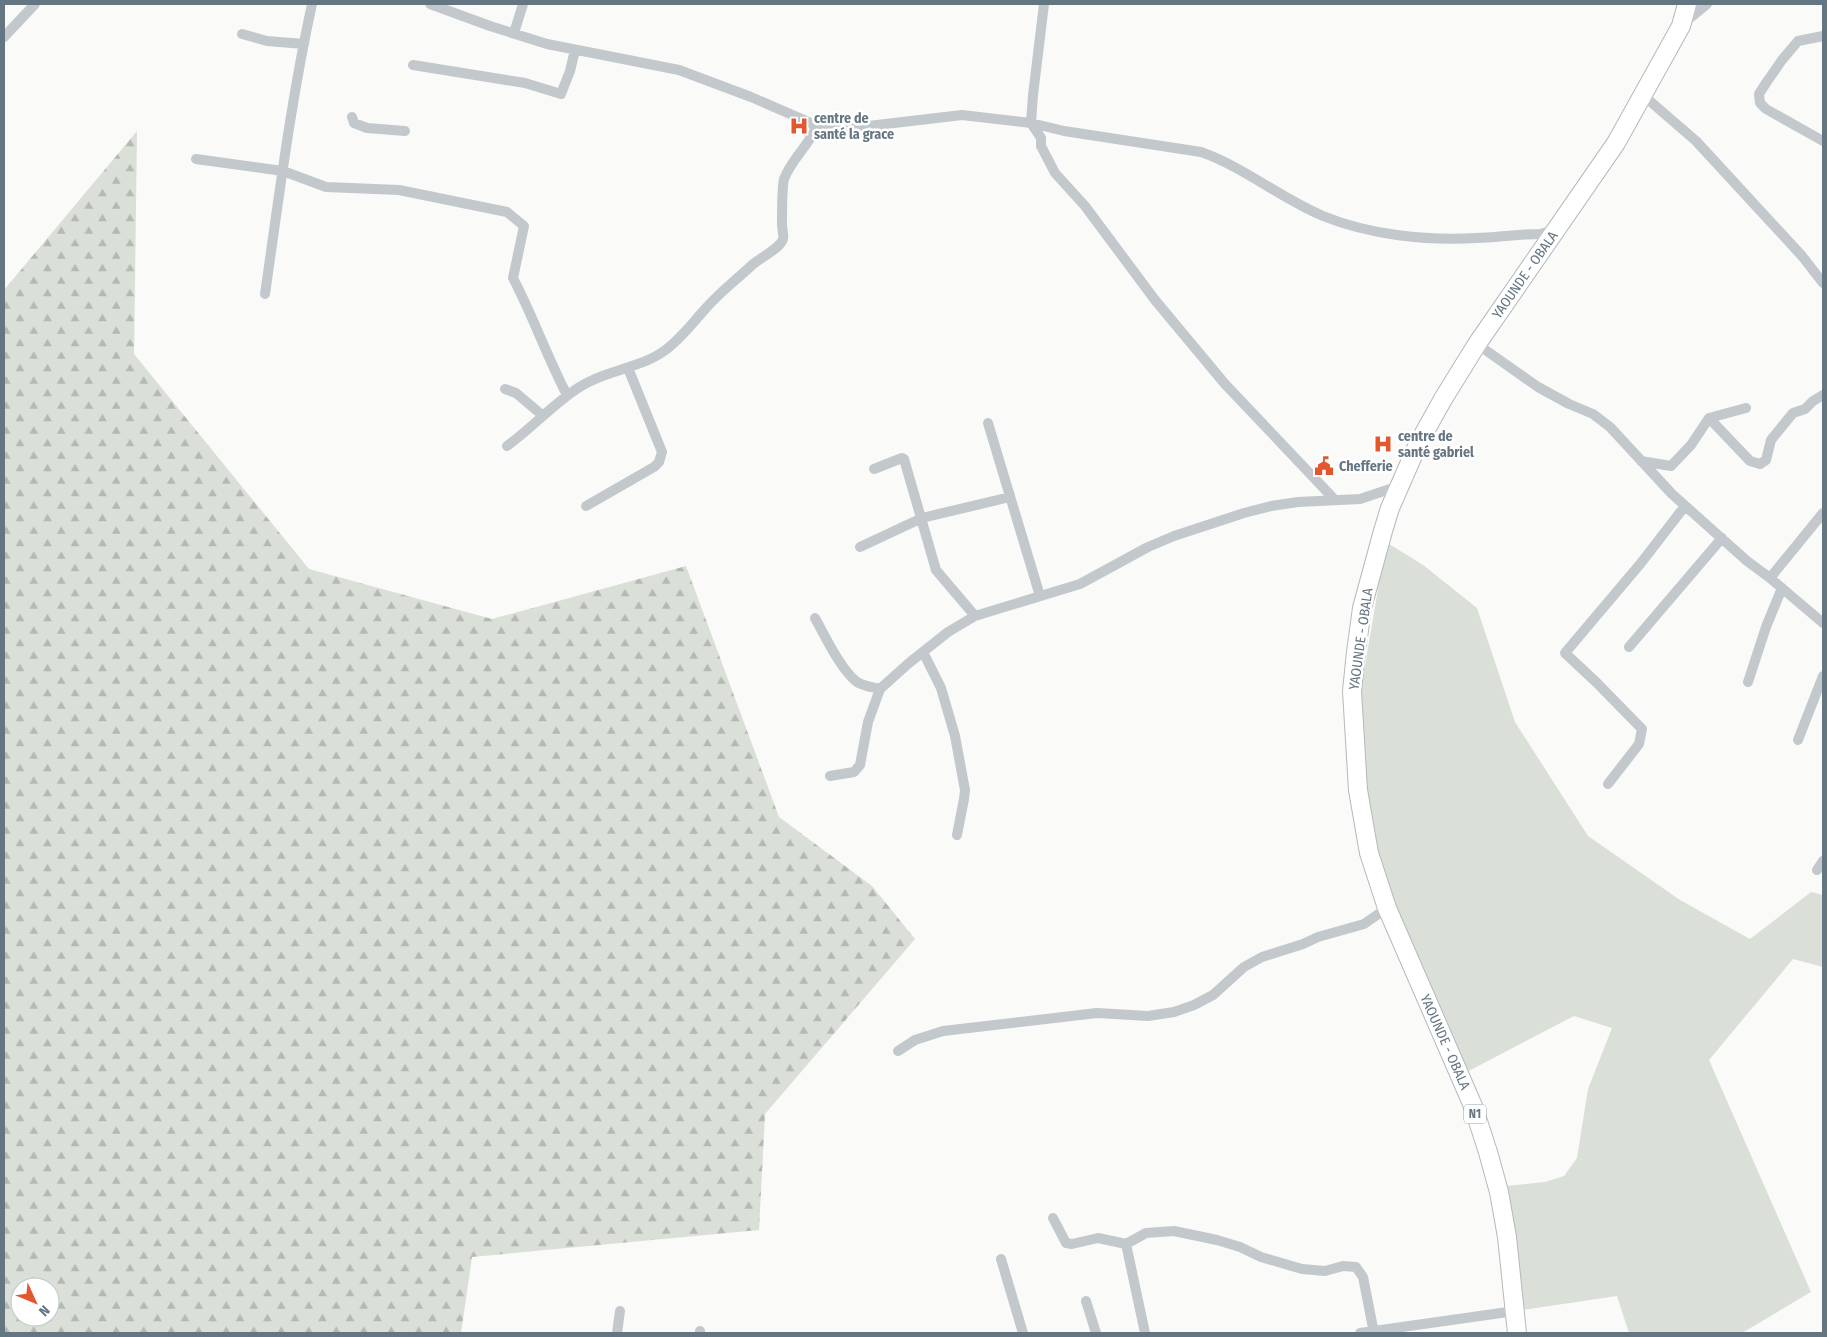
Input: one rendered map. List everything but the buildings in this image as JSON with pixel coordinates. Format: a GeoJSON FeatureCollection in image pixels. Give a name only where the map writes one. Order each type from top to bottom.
{"type":"FeatureCollection","features":[{"type":"Feature","properties":{"kind":"highway","name":"YAOUNDE - OBALA"},"geometry":{"type":"LineString","coordinates":[[1517,1333],[1507,1237],[1488,1152],[1473,1106],[1387,908],[1369,853],[1358,790],[1352,691],[1362,608],[1383,531],[1418,444],[1477,344],[1616,143],[1644,96],[1681,26],[1687,4]]}},
{"type":"Feature","properties":{"kind":"street"},"geometry":{"type":"LineString","coordinates":[[4,37],[35,4]]}},
{"type":"Feature","properties":{"kind":"street"},"geometry":{"type":"LineString","coordinates":[[265,294],[282,171],[312,4]]}},
{"type":"Feature","properties":{"kind":"street"},"geometry":{"type":"LineString","coordinates":[[430,4],[546,44],[679,70],[752,97],[811,123],[816,128],[842,129],[962,115],[1031,123],[1092,136],[1201,152],[1219,158],[1295,203],[1324,216],[1375,230],[1436,239],[1541,234],[1557,229]]}},
{"type":"Feature","properties":{"kind":"street"},"geometry":{"type":"LineString","coordinates":[[514,33],[523,4]]}},
{"type":"Feature","properties":{"kind":"street"},"geometry":{"type":"LineString","coordinates":[[1044,4],[1031,123],[1041,138],[1040,146],[1054,173],[1085,206],[1155,300],[1244,405],[1335,500]]}},
{"type":"Feature","properties":{"kind":"street"},"geometry":{"type":"LineString","coordinates":[[1681,26],[1707,4]]}},
{"type":"Feature","properties":{"kind":"street"},"geometry":{"type":"LineString","coordinates":[[242,34],[267,41],[304,44]]}},
{"type":"Feature","properties":{"kind":"street"},"geometry":{"type":"LineString","coordinates":[[1823,36],[1798,41],[1782,60],[1759,94],[1760,104],[1766,109],[1823,141]]}},
{"type":"Feature","properties":{"kind":"street"},"geometry":{"type":"LineString","coordinates":[[413,65],[525,83],[560,94],[570,71],[575,50]]}},
{"type":"Feature","properties":{"kind":"street"},"geometry":{"type":"LineString","coordinates":[[1644,96],[1696,140],[1802,256],[1823,283]]}},
{"type":"Feature","properties":{"kind":"street"},"geometry":{"type":"LineString","coordinates":[[352,117],[354,123],[367,128],[405,130]]}},
{"type":"Feature","properties":{"kind":"street"},"geometry":{"type":"LineString","coordinates":[[507,446],[524,434],[542,415],[567,395],[594,379],[610,372],[628,368],[664,351],[717,297],[759,259],[778,247],[783,239],[784,180],[792,165],[808,144],[816,128]]}},
{"type":"Feature","properties":{"kind":"street"},"geometry":{"type":"LineString","coordinates":[[196,160],[282,171],[326,187],[399,190],[507,212],[524,226],[513,278],[527,304],[567,395]]}},
{"type":"Feature","properties":{"kind":"street"},"geometry":{"type":"LineString","coordinates":[[1477,344],[1538,386],[1569,404],[1593,414],[1610,428],[1672,494],[1747,561],[1823,623]]}},
{"type":"Feature","properties":{"kind":"street"},"geometry":{"type":"LineString","coordinates":[[586,506],[654,467],[662,458],[662,452],[656,436],[628,368]]}},
{"type":"Feature","properties":{"kind":"street"},"geometry":{"type":"LineString","coordinates":[[505,389],[516,393],[542,415]]}},
{"type":"Feature","properties":{"kind":"street"},"geometry":{"type":"LineString","coordinates":[[1709,418],[1750,461],[1760,464],[1766,460],[1771,440],[1793,413],[1805,409],[1823,395]]}},
{"type":"Feature","properties":{"kind":"street"},"geometry":{"type":"LineString","coordinates":[[1641,461],[1671,466],[1691,445],[1709,418],[1746,408]]}},
{"type":"Feature","properties":{"kind":"street"},"geometry":{"type":"LineString","coordinates":[[988,423],[1040,596]]}},
{"type":"Feature","properties":{"kind":"street"},"geometry":{"type":"LineString","coordinates":[[874,469],[902,458],[904,459],[936,570],[975,616]]}},
{"type":"Feature","properties":{"kind":"street"},"geometry":{"type":"LineString","coordinates":[[830,776],[854,772],[860,765],[868,722],[880,689],[895,674],[948,632],[975,616],[1080,584],[1148,548],[1208,524],[1271,506],[1298,502],[1360,500],[1400,486]]}},
{"type":"Feature","properties":{"kind":"street"},"geometry":{"type":"LineString","coordinates":[[860,547],[922,518],[1010,497]]}},
{"type":"Feature","properties":{"kind":"street"},"geometry":{"type":"LineString","coordinates":[[1608,784],[1639,744],[1642,729],[1565,653],[1630,577],[1686,506]]}},
{"type":"Feature","properties":{"kind":"street"},"geometry":{"type":"LineString","coordinates":[[1770,578],[1823,514]]}},
{"type":"Feature","properties":{"kind":"street"},"geometry":{"type":"LineString","coordinates":[[1630,646],[1722,538]]}},
{"type":"Feature","properties":{"kind":"street"},"geometry":{"type":"LineString","coordinates":[[1748,682],[1766,627],[1782,588]]}},
{"type":"Feature","properties":{"kind":"street"},"geometry":{"type":"LineString","coordinates":[[815,618],[835,653],[852,676],[862,684],[880,689]]}},
{"type":"Feature","properties":{"kind":"street"},"geometry":{"type":"LineString","coordinates":[[923,652],[941,688],[955,736],[964,790],[957,835]]}},
{"type":"Feature","properties":{"kind":"street"},"geometry":{"type":"LineString","coordinates":[[1798,740],[1823,676]]}},
{"type":"Feature","properties":{"kind":"street"},"geometry":{"type":"LineString","coordinates":[[1817,870],[1823,861]]}},
{"type":"Feature","properties":{"kind":"street"},"geometry":{"type":"LineString","coordinates":[[898,1051],[915,1040],[943,1030],[1097,1013],[1148,1016],[1174,1012],[1194,1005],[1213,995],[1244,967],[1262,957],[1303,944],[1318,937],[1364,924],[1387,908]]}},
{"type":"Feature","properties":{"kind":"street"},"geometry":{"type":"LineString","coordinates":[[1053,1218],[1066,1243],[1072,1244],[1098,1238],[1126,1244],[1146,1233],[1174,1232],[1217,1240],[1240,1247],[1261,1257],[1302,1268],[1325,1271],[1342,1266],[1356,1267],[1363,1277],[1374,1332]]}},
{"type":"Feature","properties":{"kind":"street"},"geometry":{"type":"LineString","coordinates":[[1126,1244],[1146,1333]]}},
{"type":"Feature","properties":{"kind":"street"},"geometry":{"type":"LineString","coordinates":[[1001,1259],[1023,1333]]}},
{"type":"Feature","properties":{"kind":"street"},"geometry":{"type":"LineString","coordinates":[[1086,1301],[1096,1333]]}},
{"type":"Feature","properties":{"kind":"street"},"geometry":{"type":"LineString","coordinates":[[617,1333],[620,1311]]}},
{"type":"Feature","properties":{"kind":"street"},"geometry":{"type":"LineString","coordinates":[[1360,1333],[1515,1311]]}},
{"type":"Feature","properties":{"kind":"green space"},"geometry":{"type":"Polygon","coordinates":[[[137,131],[134,354],[309,569],[492,619],[686,566],[779,817],[872,886],[915,939],[765,1114],[759,1230],[472,1257],[461,1333],[4,1333],[4,290],[137,131]]]}},
{"type":"Feature","properties":{"kind":"green space"},"geometry":{"type":"Polygon","coordinates":[[[1386,542],[1423,565],[1477,608],[1515,722],[1588,836],[1680,900],[1750,939],[1811,892],[1823,895],[1823,967],[1793,959],[1709,1060],[1811,1292],[1742,1333],[1629,1333],[1617,1296],[1515,1311],[1496,1187],[1545,1182],[1564,1176],[1577,1158],[1588,1089],[1612,1028],[1574,1016],[1459,1076],[1392,923],[1364,794],[1360,695],[1386,542]]]}},
{"type":"Feature","properties":{"kind":"place","name":"centre de santé la grace"},"geometry":{"type":"Point","coordinates":[799,126]}},
{"type":"Feature","properties":{"kind":"place","name":"centre de santé gabriel"},"geometry":{"type":"Point","coordinates":[1383,444]}},
{"type":"Feature","properties":{"kind":"place","name":"Chefferie"},"geometry":{"type":"Point","coordinates":[1324,466]}}]}
